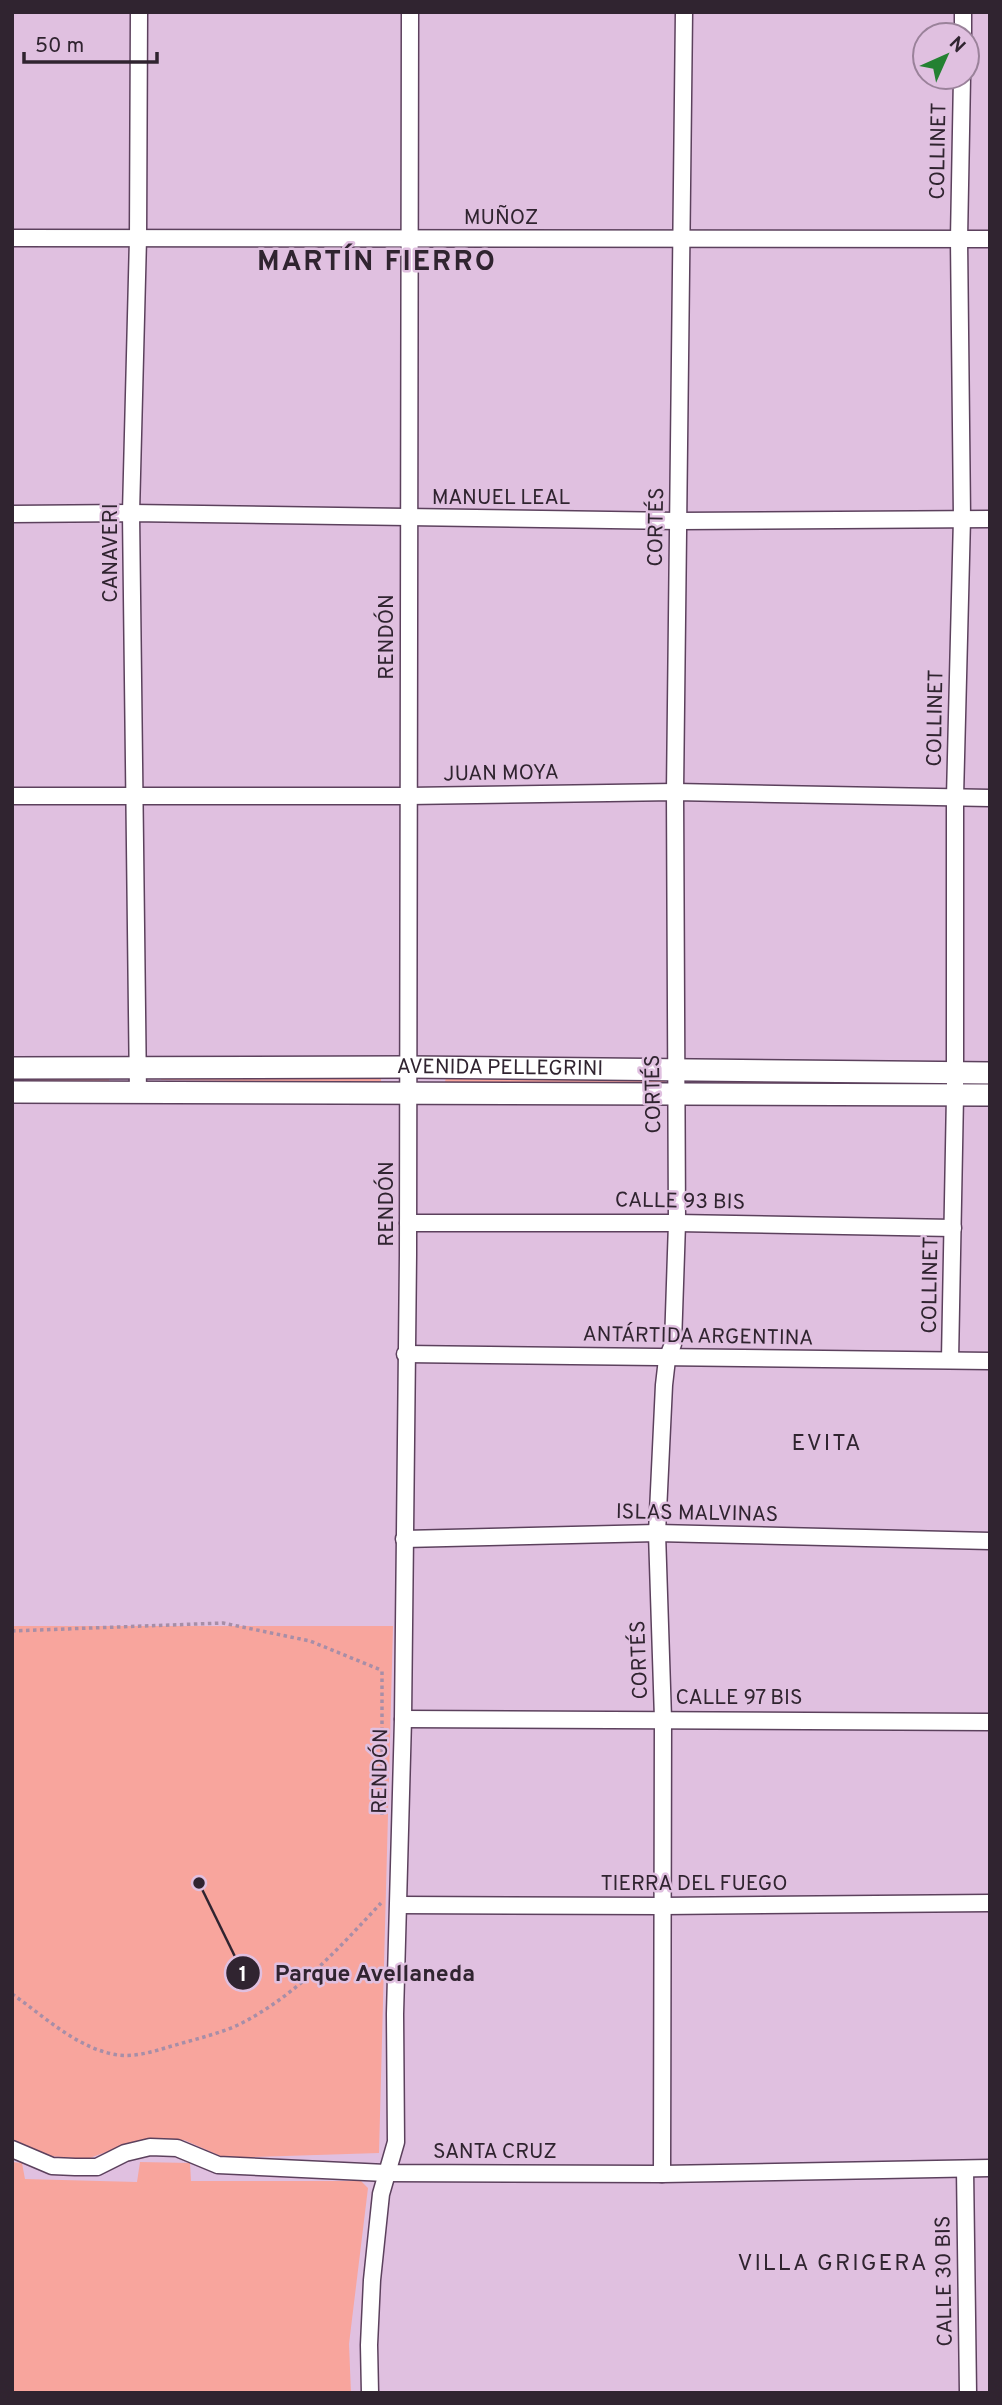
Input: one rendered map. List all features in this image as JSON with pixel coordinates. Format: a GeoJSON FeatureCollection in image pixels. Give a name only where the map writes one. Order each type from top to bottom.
{"type":"FeatureCollection","features":[{"type":"Feature","properties":{"kind":"main road","name":"AVENIDA PELLEGRINI"},"geometry":{"type":"LineString","coordinates":[[12,1068],[139,1070],[408,1067],[990,1073]]}},
{"type":"Feature","properties":{"kind":"main road","name":"AVENIDA PELLEGRINI"},"geometry":{"type":"LineString","coordinates":[[12,1092],[990,1095]]}},
{"type":"Feature","properties":{"kind":"street","name":"CANAVERI"},"geometry":{"type":"LineString","coordinates":[[138,1094],[131,513],[138,238],[139,12]]}},
{"type":"Feature","properties":{"kind":"street","name":"RENDÓN"},"geometry":{"type":"LineString","coordinates":[[370,2393],[372,2280],[381,2194],[396,2142],[395,2014],[403,1719],[408,1223],[410,12]]}},
{"type":"Feature","properties":{"kind":"street","name":"CORTÉS"},"geometry":{"type":"LineString","coordinates":[[662,2174],[663,1719],[657,1533],[667,1359],[673,1344],[677,1223],[674,1069],[675,792],[684,12]]}},
{"type":"Feature","properties":{"kind":"street","name":"COLLINET"},"geometry":{"type":"LineString","coordinates":[[950,1360],[955,797],[962,518],[959,239],[962,91]]}},
{"type":"Feature","properties":{"kind":"street","name":"MUÑOZ"},"geometry":{"type":"LineString","coordinates":[[12,238],[990,239]]}},
{"type":"Feature","properties":{"kind":"street","name":"MANUEL LEAL"},"geometry":{"type":"LineString","coordinates":[[12,514],[131,513],[678,521],[990,519]]}},
{"type":"Feature","properties":{"kind":"street","name":"JUAN MOYA"},"geometry":{"type":"LineString","coordinates":[[12,796],[408,796],[675,792],[990,798]]}},
{"type":"Feature","properties":{"kind":"street","name":"CALLE 93 BIS"},"geometry":{"type":"LineString","coordinates":[[408,1223],[677,1223],[953,1228]]}},
{"type":"Feature","properties":{"kind":"street","name":"ANTÁRTIDA ARGENTINA"},"geometry":{"type":"LineString","coordinates":[[405,1354],[990,1361]]}},
{"type":"Feature","properties":{"kind":"street","name":"ISLAS MALVINAS"},"geometry":{"type":"LineString","coordinates":[[404,1539],[657,1533],[990,1541]]}},
{"type":"Feature","properties":{"kind":"street","name":"CALLE 97 BIS"},"geometry":{"type":"LineString","coordinates":[[403,1719],[990,1721]]}},
{"type":"Feature","properties":{"kind":"street","name":"TIERRA DEL FUEGO"},"geometry":{"type":"LineString","coordinates":[[399,1905],[990,1903]]}},
{"type":"Feature","properties":{"kind":"street","name":"SANTA CRUZ"},"geometry":{"type":"LineString","coordinates":[[12,2149],[52,2166],[97,2167],[125,2153],[150,2147],[177,2148],[218,2165],[386,2173],[662,2174],[990,2168]]}},
{"type":"Feature","properties":{"kind":"street","name":"CALLE 30 BIS"},"geometry":{"type":"LineString","coordinates":[[965,2169],[968,2393]]}},
{"type":"Feature","properties":{"kind":"path"},"geometry":{"type":"LineString","coordinates":[[12,1631],[223,1623],[310,1641],[390,1673]]}},
{"type":"Feature","properties":{"kind":"path"},"geometry":{"type":"LineString","coordinates":[[382,1670],[382,1820]]}},
{"type":"Feature","properties":{"kind":"path"},"geometry":{"type":"LineString","coordinates":[[12,1994],[70,2038],[114,2054],[141,2055],[241,2024],[288,1994],[323,1966],[382,1901]]}},
{"type":"Feature","properties":{"kind":"shaded area"},"geometry":{"type":"Polygon","coordinates":[[[162,1077],[381,1079],[381,1083],[161,1080],[162,1077]]]}},
{"type":"Feature","properties":{"kind":"shaded area"},"geometry":{"type":"Polygon","coordinates":[[[446,1077],[665,1080],[665,1084],[445,1082],[446,1077]]]}},
{"type":"Feature","properties":{"kind":"shaded area"},"geometry":{"type":"Polygon","coordinates":[[[12,1078],[109,1079],[109,1083],[12,1082],[12,1078]]]}},
{"type":"Feature","properties":{"kind":"shaded area"},"geometry":{"type":"Polygon","coordinates":[[[718,1081],[937,1084],[937,1088],[718,1085],[718,1081]]]}},
{"type":"Feature","properties":{"kind":"shaded area"},"geometry":{"type":"Polygon","coordinates":[[[12,1626],[393,1626],[379,2153],[225,2158],[184,2140],[136,2141],[87,2159],[49,2156],[19,2142],[12,2142],[12,1626]]]}},
{"type":"Feature","properties":{"kind":"shaded area"},"geometry":{"type":"Polygon","coordinates":[[[12,2162],[22,2163],[25,2179],[137,2182],[140,2162],[190,2163],[191,2181],[361,2181],[368,2188],[349,2344],[351,2393],[12,2393],[12,2162]]]}},
{"type":"Feature","properties":{"kind":"place","name":"Parque Avellaneda"},"geometry":{"type":"Point","coordinates":[199,1883]}},
{"type":"Feature","properties":{"kind":"district","name":"MARTÍN FIERRO"},"geometry":{"type":"Point","coordinates":[377,263]}},
{"type":"Feature","properties":{"kind":"district","name":"EVITA"},"geometry":{"type":"Point","coordinates":[827,1444]}},
{"type":"Feature","properties":{"kind":"district","name":"VILLA GRIGERA"},"geometry":{"type":"Point","coordinates":[833,2264]}}]}
